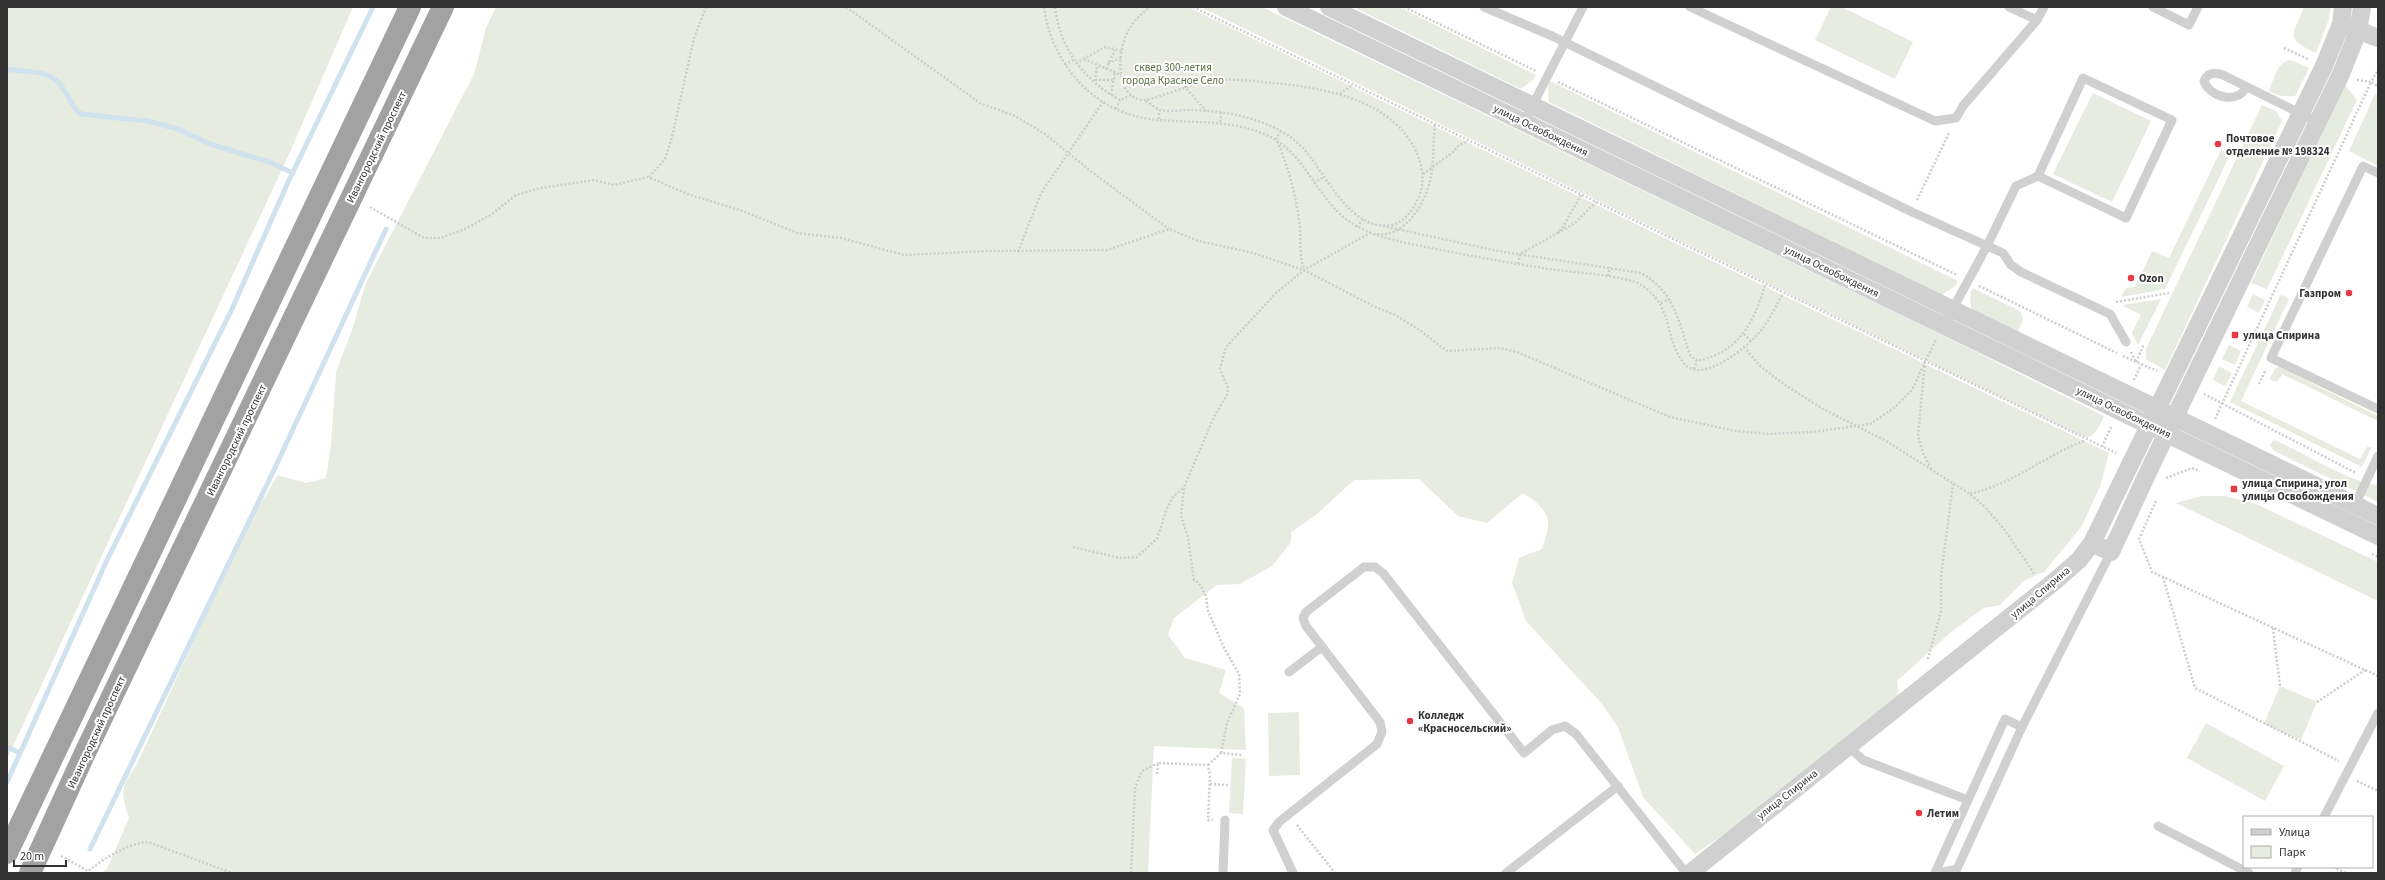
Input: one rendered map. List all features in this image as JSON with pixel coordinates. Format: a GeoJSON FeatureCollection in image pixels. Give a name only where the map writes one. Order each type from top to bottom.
{"type":"FeatureCollection","features":[{"type":"Feature","properties":{"kind":"highway"},"geometry":{"type":"LineString","coordinates":[[7,853],[410,7]]}},
{"type":"Feature","properties":{"kind":"highway","name":"Ивангородский проспект"},"geometry":{"type":"LineString","coordinates":[[30,873],[91,741],[443,7]]}},
{"type":"Feature","properties":{"kind":"street","name":"улица Освобождения"},"geometry":{"type":"LineString","coordinates":[[1286,7],[1944,325],[2155,417]]}},
{"type":"Feature","properties":{"kind":"street","name":"улица Освобождения"},"geometry":{"type":"LineString","coordinates":[[1329,7],[1952,309],[2378,536]]}},
{"type":"Feature","properties":{"kind":"street"},"geometry":{"type":"LineString","coordinates":[[2092,543],[2111,552],[2318,122],[2358,31],[2362,7]]}},
{"type":"Feature","properties":{"kind":"street"},"geometry":{"type":"LineString","coordinates":[[2342,15],[2358,31],[2378,38]]}},
{"type":"Feature","properties":{"kind":"street","name":"улица Спирина"},"geometry":{"type":"LineString","coordinates":[[1690,873],[2043,591],[2079,560],[2092,543],[2155,417],[2300,113],[2324,66],[2342,15]]}},
{"type":"Feature","properties":{"kind":"street","name":"улица Освобождения"},"geometry":{"type":"LineString","coordinates":[[2171,426],[2378,516]]}},
{"type":"Feature","properties":{"kind":"lane"},"geometry":{"type":"LineString","coordinates":[[1484,7],[1564,42],[1905,208],[2003,253],[2011,265],[2020,272],[2110,314],[2126,342]]}},
{"type":"Feature","properties":{"kind":"lane"},"geometry":{"type":"LineString","coordinates":[[1524,122],[1583,7]]}},
{"type":"Feature","properties":{"kind":"lane"},"geometry":{"type":"LineString","coordinates":[[1690,7],[1935,121],[1956,118],[1963,106],[2037,20],[2044,7]]}},
{"type":"Feature","properties":{"kind":"lane"},"geometry":{"type":"LineString","coordinates":[[2009,7],[2037,20]]}},
{"type":"Feature","properties":{"kind":"lane"},"geometry":{"type":"LineString","coordinates":[[2153,7],[2189,25],[2198,7]]}},
{"type":"Feature","properties":{"kind":"lane"},"geometry":{"type":"LineString","coordinates":[[1944,325],[1987,246],[2016,186],[2038,176],[2083,78],[2172,120],[2126,218],[2038,176]]}},
{"type":"Feature","properties":{"kind":"lane"},"geometry":{"type":"LineString","coordinates":[[2246,87],[2318,122]]}},
{"type":"Feature","properties":{"kind":"lane"},"geometry":{"type":"LineString","coordinates":[[2378,173],[2362,166],[2271,358],[2378,409]]}},
{"type":"Feature","properties":{"kind":"lane"},"geometry":{"type":"LineString","coordinates":[[2348,521],[2378,456]]}},
{"type":"Feature","properties":{"kind":"lane"},"geometry":{"type":"LineString","coordinates":[[1939,873],[1957,869],[2022,727],[2111,552]]}},
{"type":"Feature","properties":{"kind":"lane"},"geometry":{"type":"LineString","coordinates":[[1293,873],[1273,830],[1289,814],[1377,744],[1382,732],[1380,722],[1306,626],[1303,618],[1306,612],[1364,567],[1375,567],[1383,573],[1524,753],[1552,730],[1565,726],[1576,734],[1686,873]]}},
{"type":"Feature","properties":{"kind":"lane"},"geometry":{"type":"LineString","coordinates":[[1289,672],[1322,647]]}},
{"type":"Feature","properties":{"kind":"lane"},"geometry":{"type":"LineString","coordinates":[[2325,816],[2378,713]]}},
{"type":"Feature","properties":{"kind":"lane"},"geometry":{"type":"LineString","coordinates":[[1935,873],[2005,719],[2022,727]]}},
{"type":"Feature","properties":{"kind":"lane"},"geometry":{"type":"LineString","coordinates":[[1848,746],[1863,760],[1968,800]]}},
{"type":"Feature","properties":{"kind":"lane"},"geometry":{"type":"LineString","coordinates":[[1506,873],[1618,786]]}},
{"type":"Feature","properties":{"kind":"lane"},"geometry":{"type":"LineString","coordinates":[[1223,873],[1225,820]]}},
{"type":"Feature","properties":{"kind":"lane"},"geometry":{"type":"LineString","coordinates":[[2158,826],[2249,873]]}},
{"type":"Feature","properties":{"kind":"path"},"geometry":{"type":"LineString","coordinates":[[370,207],[424,238],[440,238],[465,229],[492,214],[516,195],[541,188],[594,180],[614,185],[648,177],[664,159],[672,137],[694,38],[706,7]]}},
{"type":"Feature","properties":{"kind":"path"},"geometry":{"type":"LineString","coordinates":[[846,7],[980,104],[1016,116],[1045,134],[1169,229],[1199,241],[1253,253],[1304,270],[1373,306],[1397,316],[1421,331],[1447,351],[1499,348],[1517,352],[1670,417],[1736,431],[1768,434],[1813,432],[1870,424],[1894,408],[1912,390],[1944,325]]}},
{"type":"Feature","properties":{"kind":"path"},"geometry":{"type":"LineString","coordinates":[[1044,7],[1046,23],[1052,44],[1065,65],[1081,85],[1103,102],[1116,109],[1137,116],[1159,119],[1220,122],[1249,129],[1276,140],[1296,156],[1314,183],[1336,211],[1358,227],[1370,233],[1410,244],[1518,264],[1608,276],[1636,282],[1648,289],[1661,303],[1682,361],[1694,369],[1710,368],[1744,347],[1762,328],[1783,294]]}},
{"type":"Feature","properties":{"kind":"path"},"geometry":{"type":"LineString","coordinates":[[1055,7],[1060,34],[1073,60],[1095,84],[1120,100]]}},
{"type":"Feature","properties":{"kind":"path"},"geometry":{"type":"LineString","coordinates":[[1150,7],[1132,25],[1122,51],[1121,75],[1124,85],[1131,95],[1146,101],[1159,110],[1221,112],[1252,119],[1281,131],[1302,147],[1323,178],[1340,198],[1363,219],[1379,225],[1520,254],[1641,273],[1658,285],[1670,299],[1690,355],[1697,361]]}},
{"type":"Feature","properties":{"kind":"path"},"geometry":{"type":"LineString","coordinates":[[1193,7],[1783,294],[2086,440],[2119,454]]}},
{"type":"Feature","properties":{"kind":"path"},"geometry":{"type":"LineString","coordinates":[[1404,7],[2141,365],[2159,372]]}},
{"type":"Feature","properties":{"kind":"path"},"geometry":{"type":"LineString","coordinates":[[1076,63],[1105,47],[1122,51]]}},
{"type":"Feature","properties":{"kind":"path"},"geometry":{"type":"LineString","coordinates":[[2284,48],[2309,59]]}},
{"type":"Feature","properties":{"kind":"path"},"geometry":{"type":"LineString","coordinates":[[1106,69],[1114,50]]}},
{"type":"Feature","properties":{"kind":"path"},"geometry":{"type":"LineString","coordinates":[[1108,64],[1121,58]]}},
{"type":"Feature","properties":{"kind":"path"},"geometry":{"type":"LineString","coordinates":[[1084,59],[1097,66],[1121,75]]}},
{"type":"Feature","properties":{"kind":"path"},"geometry":{"type":"LineString","coordinates":[[1065,65],[1073,60]]}},
{"type":"Feature","properties":{"kind":"path"},"geometry":{"type":"LineString","coordinates":[[1095,84],[1097,66]]}},
{"type":"Feature","properties":{"kind":"path"},"geometry":{"type":"LineString","coordinates":[[2212,425],[2371,82],[2378,70]]}},
{"type":"Feature","properties":{"kind":"path"},"geometry":{"type":"LineString","coordinates":[[1111,95],[1115,73]]}},
{"type":"Feature","properties":{"kind":"path"},"geometry":{"type":"LineString","coordinates":[[2351,78],[2371,82],[2378,86]]}},
{"type":"Feature","properties":{"kind":"path"},"geometry":{"type":"LineString","coordinates":[[1146,101],[1184,86],[1224,79],[1313,87],[1340,94],[1380,113],[1398,125],[1413,144],[1423,174],[1420,191],[1411,212],[1396,224],[1379,225]]}},
{"type":"Feature","properties":{"kind":"path"},"geometry":{"type":"LineString","coordinates":[[1095,80],[1114,80]]}},
{"type":"Feature","properties":{"kind":"path"},"geometry":{"type":"LineString","coordinates":[[1340,94],[1352,85]]}},
{"type":"Feature","properties":{"kind":"path"},"geometry":{"type":"LineString","coordinates":[[1184,86],[1206,111]]}},
{"type":"Feature","properties":{"kind":"path"},"geometry":{"type":"LineString","coordinates":[[1116,109],[1120,100],[1131,95]]}},
{"type":"Feature","properties":{"kind":"path"},"geometry":{"type":"LineString","coordinates":[[1018,252],[1041,193],[1067,152],[1103,102]]}},
{"type":"Feature","properties":{"kind":"path"},"geometry":{"type":"LineString","coordinates":[[1159,110],[1159,119]]}},
{"type":"Feature","properties":{"kind":"path"},"geometry":{"type":"LineString","coordinates":[[1220,122],[1221,112]]}},
{"type":"Feature","properties":{"kind":"path"},"geometry":{"type":"LineString","coordinates":[[1918,198],[1956,118]]}},
{"type":"Feature","properties":{"kind":"path"},"geometry":{"type":"LineString","coordinates":[[1131,873],[1135,786],[1142,771],[1158,763],[1208,765],[1221,753],[1227,723],[1240,694],[1239,674],[1224,648],[1208,612],[1206,596],[1199,583],[1194,580],[1188,537],[1181,516],[1184,487],[1214,417],[1227,395],[1228,388],[1220,368],[1226,347],[1276,293],[1304,270],[1370,233],[1390,234],[1398,230],[1411,219],[1420,206],[1429,186],[1435,124]]}},
{"type":"Feature","properties":{"kind":"path"},"geometry":{"type":"LineString","coordinates":[[1281,131],[1276,140],[1294,191],[1300,222],[1300,258],[1304,270]]}},
{"type":"Feature","properties":{"kind":"path"},"geometry":{"type":"LineString","coordinates":[[1423,174],[1458,146],[1468,141]]}},
{"type":"Feature","properties":{"kind":"path"},"geometry":{"type":"LineString","coordinates":[[648,177],[690,195],[743,211],[797,233],[841,238],[904,255],[988,251],[1018,252],[1107,250],[1169,229]]}},
{"type":"Feature","properties":{"kind":"path"},"geometry":{"type":"LineString","coordinates":[[1314,183],[1323,178]]}},
{"type":"Feature","properties":{"kind":"path"},"geometry":{"type":"LineString","coordinates":[[1556,234],[1563,227],[1581,195]]}},
{"type":"Feature","properties":{"kind":"path"},"geometry":{"type":"LineString","coordinates":[[1518,264],[1520,254],[1575,223],[1596,202]]}},
{"type":"Feature","properties":{"kind":"path"},"geometry":{"type":"LineString","coordinates":[[1358,227],[1363,219]]}},
{"type":"Feature","properties":{"kind":"path"},"geometry":{"type":"LineString","coordinates":[[1608,276],[1610,267]]}},
{"type":"Feature","properties":{"kind":"path"},"geometry":{"type":"LineString","coordinates":[[1694,369],[1697,361],[1728,347],[1744,334],[1756,314],[1765,285]]}},
{"type":"Feature","properties":{"kind":"path"},"geometry":{"type":"LineString","coordinates":[[2092,306],[2169,293]]}},
{"type":"Feature","properties":{"kind":"path"},"geometry":{"type":"LineString","coordinates":[[1661,303],[1670,299]]}},
{"type":"Feature","properties":{"kind":"path"},"geometry":{"type":"LineString","coordinates":[[1744,334],[1751,341]]}},
{"type":"Feature","properties":{"kind":"path"},"geometry":{"type":"LineString","coordinates":[[2136,362],[2144,344]]}},
{"type":"Feature","properties":{"kind":"path"},"geometry":{"type":"LineString","coordinates":[[1744,347],[1760,366],[1785,385],[1856,427],[1886,441],[1970,494],[1985,507],[2004,529],[2032,570],[2043,591]]}},
{"type":"Feature","properties":{"kind":"path"},"geometry":{"type":"LineString","coordinates":[[1925,362],[1918,435],[1923,453],[1932,470]]}},
{"type":"Feature","properties":{"kind":"path"},"geometry":{"type":"LineString","coordinates":[[2133,382],[2141,365]]}},
{"type":"Feature","properties":{"kind":"path"},"geometry":{"type":"LineString","coordinates":[[2200,392],[2367,479]]}},
{"type":"Feature","properties":{"kind":"path"},"geometry":{"type":"LineString","coordinates":[[2102,447],[2114,421]]}},
{"type":"Feature","properties":{"kind":"path"},"geometry":{"type":"LineString","coordinates":[[1970,494],[2005,483],[2054,454],[2086,440]]}},
{"type":"Feature","properties":{"kind":"path"},"geometry":{"type":"LineString","coordinates":[[2164,484],[2167,477],[2192,468],[2206,474]]}},
{"type":"Feature","properties":{"kind":"path"},"geometry":{"type":"LineString","coordinates":[[1926,664],[1941,611],[1941,577],[1953,484]]}},
{"type":"Feature","properties":{"kind":"path"},"geometry":{"type":"LineString","coordinates":[[1073,547],[1120,558],[1137,558],[1158,539],[1167,508],[1173,497],[1184,487]]}},
{"type":"Feature","properties":{"kind":"path"},"geometry":{"type":"LineString","coordinates":[[2158,498],[2139,539],[2152,572],[2378,676]]}},
{"type":"Feature","properties":{"kind":"path"},"geometry":{"type":"LineString","coordinates":[[2371,553],[2378,556]]}},
{"type":"Feature","properties":{"kind":"path"},"geometry":{"type":"LineString","coordinates":[[2162,577],[2195,688],[2350,766]]}},
{"type":"Feature","properties":{"kind":"path"},"geometry":{"type":"LineString","coordinates":[[2273,628],[2280,686]]}},
{"type":"Feature","properties":{"kind":"path"},"geometry":{"type":"LineString","coordinates":[[2317,702],[2365,670]]}},
{"type":"Feature","properties":{"kind":"path"},"geometry":{"type":"LineString","coordinates":[[1221,753],[1242,756]]}},
{"type":"Feature","properties":{"kind":"path"},"geometry":{"type":"LineString","coordinates":[[1158,763],[1158,774]]}},
{"type":"Feature","properties":{"kind":"path"},"geometry":{"type":"LineString","coordinates":[[1208,765],[1210,784],[1208,820],[1214,820],[1214,827]]}},
{"type":"Feature","properties":{"kind":"path"},"geometry":{"type":"LineString","coordinates":[[2345,776],[2378,791]]}},
{"type":"Feature","properties":{"kind":"path"},"geometry":{"type":"LineString","coordinates":[[1210,784],[1228,784]]}},
{"type":"Feature","properties":{"kind":"path"},"geometry":{"type":"LineString","coordinates":[[1289,814],[1335,873]]}},
{"type":"Feature","properties":{"kind":"path"},"geometry":{"type":"LineString","coordinates":[[61,856],[88,871],[108,856],[138,843],[148,842],[232,873]]}},
{"type":"Feature","properties":{"kind":"path"},"geometry":{"type":"LineString","coordinates":[[2335,868],[2346,873]]}},
{"type":"Feature","properties":{"kind":"green space"},"geometry":{"type":"Polygon","coordinates":[[[7,7],[353,7],[290,152],[7,759],[7,7]]]}},
{"type":"Feature","properties":{"kind":"green space","name":"сквер 300-летия города Красное Село"},"geometry":{"type":"Polygon","coordinates":[[[496,7],[1188,7],[2109,453],[2100,487],[2081,527],[2044,572],[2025,580],[2000,605],[1984,608],[1951,632],[1897,681],[1899,697],[1735,827],[1695,854],[1643,797],[1618,727],[1601,703],[1526,621],[1512,583],[1519,558],[1542,549],[1548,523],[1544,510],[1523,493],[1487,523],[1458,516],[1419,479],[1354,480],[1316,515],[1291,532],[1291,542],[1272,566],[1240,584],[1217,585],[1174,618],[1168,635],[1185,658],[1226,670],[1219,693],[1244,708],[1246,750],[1154,746],[1148,873],[101,873],[107,869],[129,818],[123,795],[125,784],[137,764],[247,526],[278,475],[306,483],[326,478],[331,445],[336,372],[352,330],[366,283],[474,74],[486,28],[496,7]]]}},
{"type":"Feature","properties":{"kind":"green space"},"geometry":{"type":"Polygon","coordinates":[[[1200,7],[1262,7],[1940,334],[2104,416],[2100,425],[2096,431],[2087,438],[2071,431],[1200,7]]]}},
{"type":"Feature","properties":{"kind":"green space"},"geometry":{"type":"Polygon","coordinates":[[[1353,7],[1399,7],[1536,75],[1534,79],[1521,89],[1353,7]]]}},
{"type":"Feature","properties":{"kind":"green space"},"geometry":{"type":"Polygon","coordinates":[[[1831,7],[1842,7],[1913,42],[1895,79],[1815,40],[1831,7]]]}},
{"type":"Feature","properties":{"kind":"green space"},"geometry":{"type":"Polygon","coordinates":[[[2304,7],[2331,7],[2329,19],[2316,53],[2299,44],[2295,40],[2295,30],[2304,7]]]}},
{"type":"Feature","properties":{"kind":"green space"},"geometry":{"type":"Polygon","coordinates":[[[2291,60],[2309,68],[2295,96],[2281,96],[2269,91],[2279,67],[2286,61],[2291,60]]]}},
{"type":"Feature","properties":{"kind":"green space"},"geometry":{"type":"Polygon","coordinates":[[[1550,81],[1958,281],[1955,286],[1942,295],[1549,102],[1548,86],[1550,81]]]}},
{"type":"Feature","properties":{"kind":"green space"},"geometry":{"type":"Polygon","coordinates":[[[2345,85],[2357,100],[2267,289],[2251,283],[2345,85]]]}},
{"type":"Feature","properties":{"kind":"green space"},"geometry":{"type":"Polygon","coordinates":[[[2093,93],[2151,121],[2112,202],[2053,174],[2093,93]]]}},
{"type":"Feature","properties":{"kind":"green space"},"geometry":{"type":"Polygon","coordinates":[[[2375,94],[2378,96],[2378,166],[2349,151],[2375,94]]]}},
{"type":"Feature","properties":{"kind":"green space"},"geometry":{"type":"Polygon","coordinates":[[[2262,105],[2276,111],[2282,121],[2165,370],[2146,359],[2146,349],[2262,105]]]}},
{"type":"Feature","properties":{"kind":"green space"},"geometry":{"type":"Polygon","coordinates":[[[2221,150],[2230,155],[2165,289],[2121,297],[2126,288],[2135,287],[2152,251],[2169,258],[2221,150]]]}},
{"type":"Feature","properties":{"kind":"green space"},"geometry":{"type":"Polygon","coordinates":[[[1973,288],[2020,311],[2023,319],[2018,332],[1971,309],[1970,293],[1973,288]]]}},
{"type":"Feature","properties":{"kind":"green space"},"geometry":{"type":"Polygon","coordinates":[[[2253,294],[2265,300],[2259,313],[2247,307],[2253,294]]]}},
{"type":"Feature","properties":{"kind":"green space"},"geometry":{"type":"Polygon","coordinates":[[[2281,294],[2289,299],[2241,401],[2360,459],[2367,447],[2372,447],[2362,467],[2230,402],[2281,294]]]}},
{"type":"Feature","properties":{"kind":"green space"},"geometry":{"type":"Polygon","coordinates":[[[2161,299],[2138,345],[2132,333],[2141,315],[2122,305],[2161,299]]]}},
{"type":"Feature","properties":{"kind":"green space"},"geometry":{"type":"Polygon","coordinates":[[[2229,345],[2241,351],[2235,365],[2222,359],[2229,345]]]}},
{"type":"Feature","properties":{"kind":"green space"},"geometry":{"type":"Polygon","coordinates":[[[2219,366],[2232,373],[2225,386],[2213,380],[2219,366]]]}},
{"type":"Feature","properties":{"kind":"green space"},"geometry":{"type":"Polygon","coordinates":[[[2279,367],[2378,416],[2378,421],[2282,374],[2277,382],[2272,381],[2270,378],[2275,369],[2279,367]]]}},
{"type":"Feature","properties":{"kind":"green space"},"geometry":{"type":"Polygon","coordinates":[[[2274,440],[2344,475],[2370,484],[2378,484],[2378,502],[2273,450],[2270,445],[2274,440]]]}},
{"type":"Feature","properties":{"kind":"green space"},"geometry":{"type":"Polygon","coordinates":[[[2202,496],[2226,496],[2256,504],[2378,562],[2378,601],[2176,503],[2202,496]]]}},
{"type":"Feature","properties":{"kind":"green space"},"geometry":{"type":"Polygon","coordinates":[[[2280,686],[2317,702],[2301,740],[2264,724],[2280,686]]]}},
{"type":"Feature","properties":{"kind":"green space"},"geometry":{"type":"Polygon","coordinates":[[[1299,712],[1300,775],[1269,776],[1268,713],[1299,712]]]}},
{"type":"Feature","properties":{"kind":"green space"},"geometry":{"type":"Polygon","coordinates":[[[2206,723],[2284,766],[2265,801],[2187,758],[2206,723]]]}},
{"type":"Feature","properties":{"kind":"green space"},"geometry":{"type":"Polygon","coordinates":[[[1232,758],[1246,759],[1243,814],[1229,813],[1232,758]]]}},
{"type":"Feature","properties":{"kind":"waterway"},"geometry":{"type":"LineString","coordinates":[[7,782],[107,560],[232,309],[289,180],[373,7]]}},
{"type":"Feature","properties":{"kind":"waterway"},"geometry":{"type":"LineString","coordinates":[[7,69],[41,73],[53,78],[58,82],[74,107],[81,114],[147,121],[178,129],[210,144],[269,162],[293,173]]}},
{"type":"Feature","properties":{"kind":"waterway"},"geometry":{"type":"LineString","coordinates":[[90,849],[274,470],[386,229]]}},
{"type":"Feature","properties":{"kind":"waterway"},"geometry":{"type":"LineString","coordinates":[[7,747],[20,753]]}},
{"type":"Feature","properties":{"kind":"place","name":"Почтовое отделение № 198324"},"geometry":{"type":"Point","coordinates":[2218,144]}},
{"type":"Feature","properties":{"kind":"place","name":"Ozon"},"geometry":{"type":"Point","coordinates":[2131,278]}},
{"type":"Feature","properties":{"kind":"place","name":"Газпром"},"geometry":{"type":"Point","coordinates":[2349,293]}},
{"type":"Feature","properties":{"kind":"place","name":"улица Спирина"},"geometry":{"type":"Point","coordinates":[2235,335]}},
{"type":"Feature","properties":{"kind":"place","name":"улица Спирина, угол улицы Освобождения"},"geometry":{"type":"Point","coordinates":[2234,489]}},
{"type":"Feature","properties":{"kind":"place","name":"Колледж «Красносельский»"},"geometry":{"type":"Point","coordinates":[1410,721]}},
{"type":"Feature","properties":{"kind":"place","name":"Летим"},"geometry":{"type":"Point","coordinates":[1919,813]}}]}
